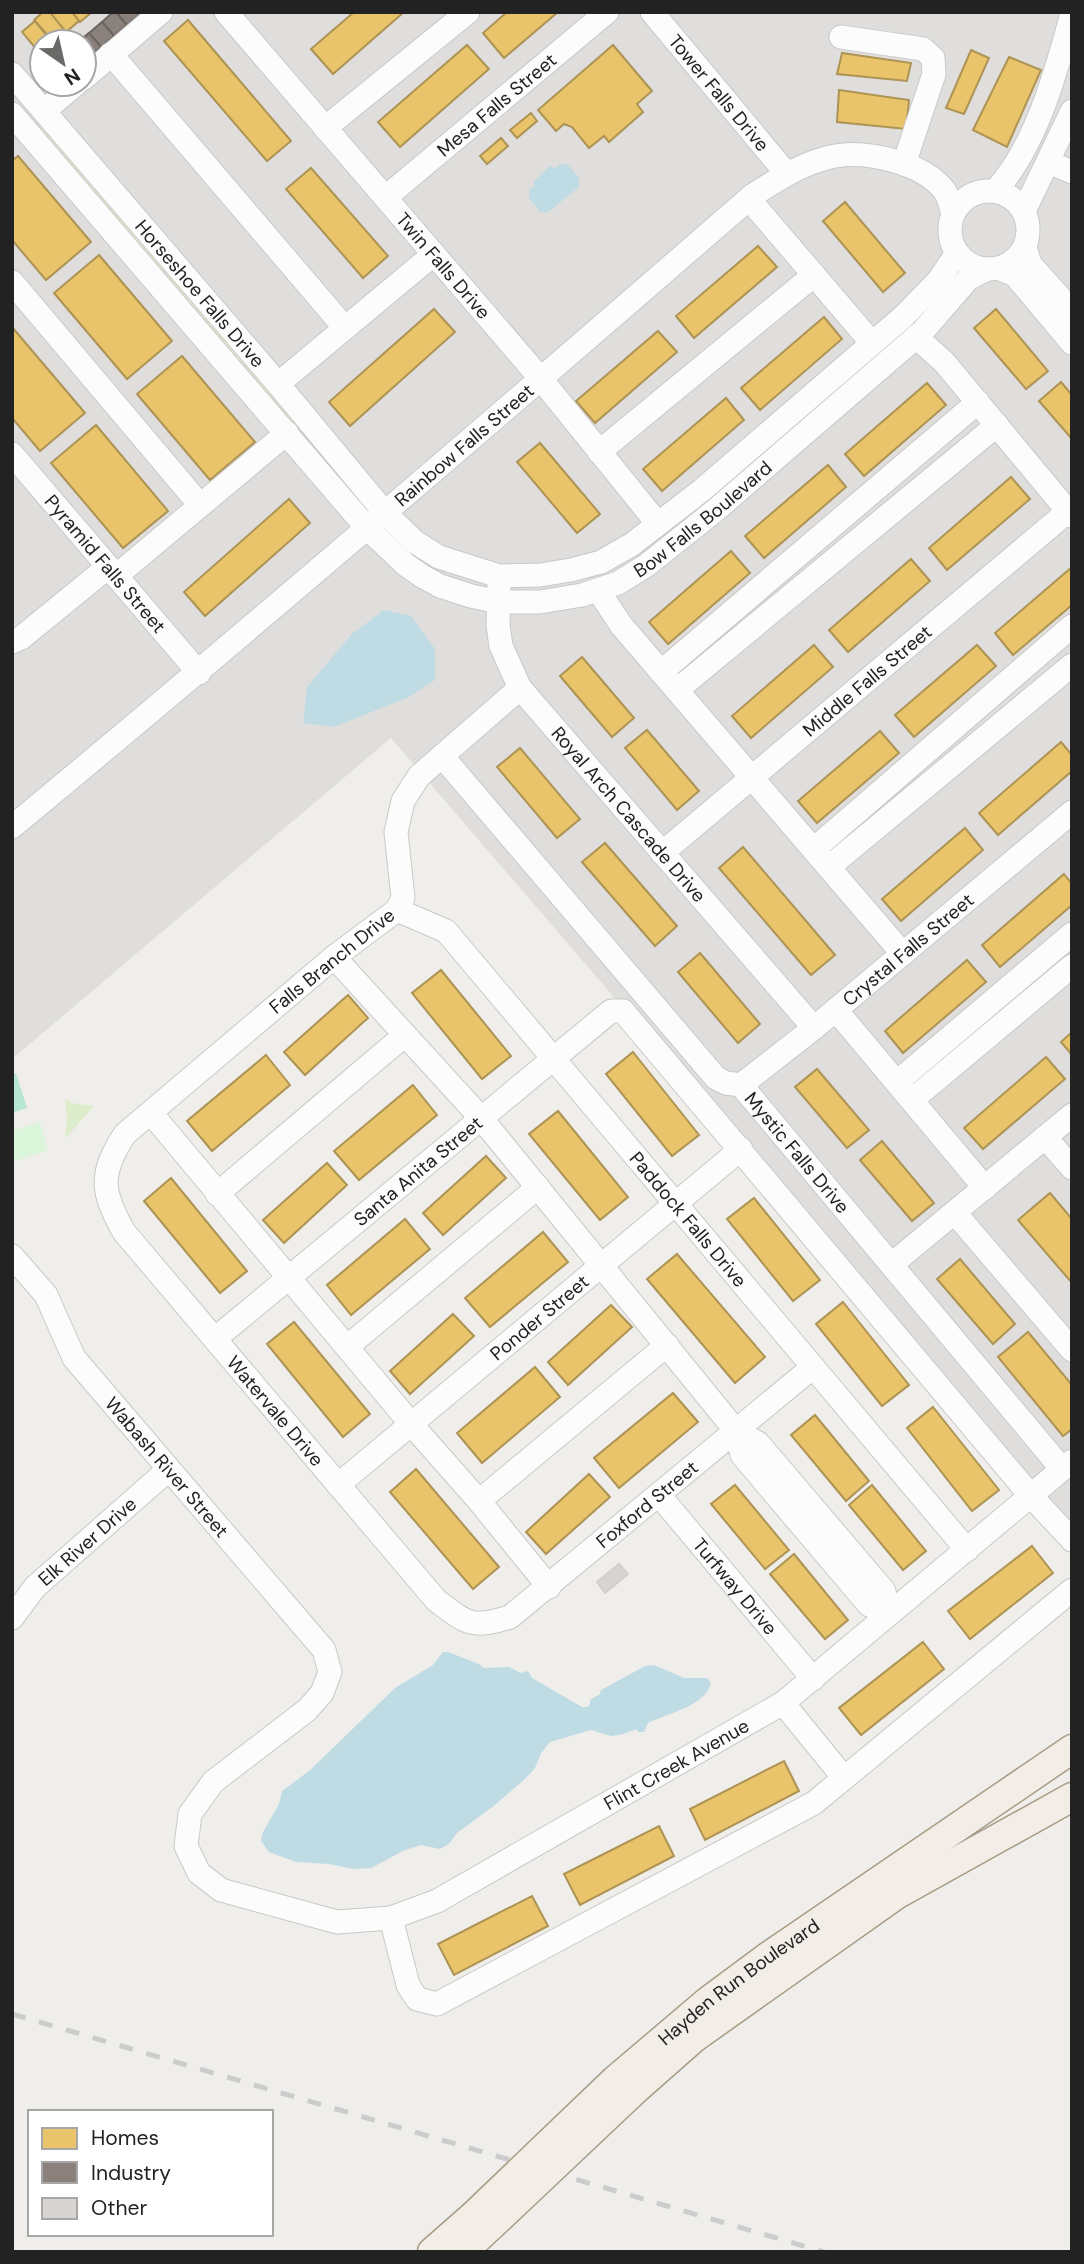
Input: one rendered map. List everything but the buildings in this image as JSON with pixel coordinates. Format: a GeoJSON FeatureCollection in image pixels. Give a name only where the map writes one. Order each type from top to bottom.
{"type":"FeatureCollection","features":[{"type":"Feature","properties":{"kind":"main road","name":"Hayden Run Boulevard"},"geometry":{"type":"LineString","coordinates":[[432,2252],[483,2221],[708,2001],[770,1955],[1072,1749]]}},
{"type":"Feature","properties":{"kind":"main road","name":"Hayden Run Boulevard"},"geometry":{"type":"LineString","coordinates":[[625,2085],[895,1895],[1072,1797]]}},
{"type":"Feature","properties":{"kind":"main road","name":"Hayden Run Boulevard"},"geometry":{"type":"LineString","coordinates":[[463,2252],[483,2221]]}},
{"type":"Feature","properties":{"kind":"street"},"geometry":{"type":"LineString","coordinates":[[98,66],[161,12]]}},
{"type":"Feature","properties":{"kind":"street","name":"Twin Falls Drive"},"geometry":{"type":"LineString","coordinates":[[226,12],[541,379],[658,524]]}},
{"type":"Feature","properties":{"kind":"street"},"geometry":{"type":"LineString","coordinates":[[325,128],[468,12]]}},
{"type":"Feature","properties":{"kind":"street","name":"Mesa Falls Street"},"geometry":{"type":"LineString","coordinates":[[386,197],[607,12]]}},
{"type":"Feature","properties":{"kind":"street","name":"Tower Falls Drive"},"geometry":{"type":"LineString","coordinates":[[652,12],[786,173]]}},
{"type":"Feature","properties":{"kind":"street"},"geometry":{"type":"LineString","coordinates":[[953,215],[965,200],[984,193],[1013,168],[1038,118],[1060,58],[1072,14]]}},
{"type":"Feature","properties":{"kind":"street"},"geometry":{"type":"LineString","coordinates":[[841,37],[923,49],[933,58],[934,74],[904,164]]}},
{"type":"Feature","properties":{"kind":"street"},"geometry":{"type":"LineString","coordinates":[[111,54],[345,328]]}},
{"type":"Feature","properties":{"kind":"street","name":"Horseshoe Falls Drive"},"geometry":{"type":"LineString","coordinates":[[12,74],[386,514]]}},
{"type":"Feature","properties":{"kind":"street"},"geometry":{"type":"LineString","coordinates":[[44,111],[59,98]]}},
{"type":"Feature","properties":{"kind":"street"},"geometry":{"type":"LineString","coordinates":[[1024,211],[1072,111]]}},
{"type":"Feature","properties":{"kind":"street","name":"Horseshoe Falls Drive"},"geometry":{"type":"LineString","coordinates":[[16,127],[287,433],[367,528]]}},
{"type":"Feature","properties":{"kind":"street","name":"Rainbow Falls Street"},"geometry":{"type":"LineString","coordinates":[[12,827],[386,514],[749,199],[786,173],[836,156],[880,157],[923,173],[943,189],[984,193]]}},
{"type":"Feature","properties":{"kind":"street"},"geometry":{"type":"LineString","coordinates":[[1048,162],[1072,172]]}},
{"type":"Feature","properties":{"kind":"street"},"geometry":{"type":"LineString","coordinates":[[943,189],[950,201],[953,215],[950,228],[957,253],[976,267],[993,268],[1015,275],[1072,343]]}},
{"type":"Feature","properties":{"kind":"street"},"geometry":{"type":"LineString","coordinates":[[984,193],[1007,195],[1024,211],[1028,223],[1028,235],[1018,257],[993,268]]}},
{"type":"Feature","properties":{"kind":"street"},"geometry":{"type":"LineString","coordinates":[[749,199],[872,343]]}},
{"type":"Feature","properties":{"kind":"street"},"geometry":{"type":"LineString","coordinates":[[1024,247],[1030,264],[1072,311]]}},
{"type":"Feature","properties":{"kind":"street","name":"Bow Falls Boulevard"},"geometry":{"type":"LineString","coordinates":[[386,514],[415,542],[439,557],[499,576],[540,575],[601,562],[631,545],[702,490],[903,317],[939,280],[957,253]]}},
{"type":"Feature","properties":{"kind":"street"},"geometry":{"type":"LineString","coordinates":[[278,384],[434,254]]}},
{"type":"Feature","properties":{"kind":"street","name":"Bow Falls Boulevard"},"geometry":{"type":"LineString","coordinates":[[367,528],[406,565],[431,581],[460,593],[499,602],[540,601],[598,590],[618,583],[675,544],[916,337],[968,279],[993,268]]}},
{"type":"Feature","properties":{"kind":"street"},"geometry":{"type":"LineString","coordinates":[[599,452],[814,275]]}},
{"type":"Feature","properties":{"kind":"street"},"geometry":{"type":"LineString","coordinates":[[12,282],[200,505]]}},
{"type":"Feature","properties":{"kind":"street"},"geometry":{"type":"LineString","coordinates":[[916,337],[944,362],[1070,512]]}},
{"type":"Feature","properties":{"kind":"street"},"geometry":{"type":"LineString","coordinates":[[662,672],[978,402]]}},
{"type":"Feature","properties":{"kind":"street"},"geometry":{"type":"LineString","coordinates":[[677,690],[997,425]]}},
{"type":"Feature","properties":{"kind":"street"},"geometry":{"type":"LineString","coordinates":[[12,642],[21,639],[200,505],[287,433]]}},
{"type":"Feature","properties":{"kind":"street","name":"Pyramid Falls Street"},"geometry":{"type":"LineString","coordinates":[[12,454],[199,673]]}},
{"type":"Feature","properties":{"kind":"street","name":"Middle Falls Street"},"geometry":{"type":"LineString","coordinates":[[662,853],[1070,512]]}},
{"type":"Feature","properties":{"kind":"street","name":"Royal Arch Cascade Drive"},"geometry":{"type":"LineString","coordinates":[[499,576],[501,646],[520,688],[814,1028]]}},
{"type":"Feature","properties":{"kind":"street"},"geometry":{"type":"LineString","coordinates":[[598,590],[621,625],[903,954]]}},
{"type":"Feature","properties":{"kind":"street"},"geometry":{"type":"LineString","coordinates":[[821,858],[1072,626]]}},
{"type":"Feature","properties":{"kind":"street"},"geometry":{"type":"LineString","coordinates":[[821,858],[1072,666]]}},
{"type":"Feature","properties":{"kind":"street","name":"Falls Branch Drive"},"geometry":{"type":"LineString","coordinates":[[106,1176],[114,1151],[125,1134],[334,957],[397,909],[403,898],[396,832],[403,801],[419,776],[520,688]]}},
{"type":"Feature","properties":{"kind":"street","name":"Mystic Falls Drive"},"geometry":{"type":"LineString","coordinates":[[442,756],[716,1078],[726,1083],[741,1085],[1067,1465]]}},
{"type":"Feature","properties":{"kind":"street","name":"Crystal Falls Street"},"geometry":{"type":"LineString","coordinates":[[741,1085],[836,1010],[1072,812]]}},
{"type":"Feature","properties":{"kind":"street","name":"Paddock Falls Drive"},"geometry":{"type":"LineString","coordinates":[[397,909],[446,931],[967,1549]]}},
{"type":"Feature","properties":{"kind":"street"},"geometry":{"type":"LineString","coordinates":[[897,1082],[1072,934]]}},
{"type":"Feature","properties":{"kind":"street"},"geometry":{"type":"LineString","coordinates":[[334,957],[481,1118],[538,1187],[736,1431],[742,1455],[869,1605],[888,1613]]}},
{"type":"Feature","properties":{"kind":"street"},"geometry":{"type":"LineString","coordinates":[[912,1100],[1072,966]]}},
{"type":"Feature","properties":{"kind":"street"},"geometry":{"type":"LineString","coordinates":[[996,998],[1011,1017]]}},
{"type":"Feature","properties":{"kind":"street"},"geometry":{"type":"LineString","coordinates":[[836,1010],[985,1188]]}},
{"type":"Feature","properties":{"kind":"street","name":"Santa Anita Street"},"geometry":{"type":"LineString","coordinates":[[216,1338],[611,1011],[623,1011],[741,1149]]}},
{"type":"Feature","properties":{"kind":"street"},"geometry":{"type":"LineString","coordinates":[[217,1194],[405,1035]]}},
{"type":"Feature","properties":{"kind":"street"},"geometry":{"type":"LineString","coordinates":[[151,1113],[549,1587]]}},
{"type":"Feature","properties":{"kind":"street"},"geometry":{"type":"LineString","coordinates":[[892,1264],[1072,1115]]}},
{"type":"Feature","properties":{"kind":"street"},"geometry":{"type":"LineString","coordinates":[[1045,1137],[1072,1168]]}},
{"type":"Feature","properties":{"kind":"street"},"geometry":{"type":"LineString","coordinates":[[741,1149],[1031,1496],[1072,1540]]}},
{"type":"Feature","properties":{"kind":"street","name":"Ponder Street"},"geometry":{"type":"LineString","coordinates":[[338,1485],[741,1149]]}},
{"type":"Feature","properties":{"kind":"street","name":"Watervale Drive"},"geometry":{"type":"LineString","coordinates":[[106,1176],[105,1187],[111,1208],[124,1232],[436,1600],[459,1618],[474,1624]]}},
{"type":"Feature","properties":{"kind":"street"},"geometry":{"type":"LineString","coordinates":[[347,1347],[538,1187]]}},
{"type":"Feature","properties":{"kind":"street"},"geometry":{"type":"LineString","coordinates":[[955,1213],[1072,1350]]}},
{"type":"Feature","properties":{"kind":"street","name":"Wabash River Street"},"geometry":{"type":"LineString","coordinates":[[12,1256],[46,1295],[74,1358],[324,1650],[330,1672],[322,1693],[307,1710],[213,1782],[190,1814],[186,1846],[199,1872],[221,1890]]}},
{"type":"Feature","properties":{"kind":"street"},"geometry":{"type":"LineString","coordinates":[[479,1501],[667,1345]]}},
{"type":"Feature","properties":{"kind":"street","name":"Foxford Street"},"geometry":{"type":"LineString","coordinates":[[474,1624],[486,1624],[510,1617],[813,1367]]}},
{"type":"Feature","properties":{"kind":"street","name":"Flint Creek Avenue"},"geometry":{"type":"LineString","coordinates":[[221,1890],[337,1922],[391,1918],[437,1901],[783,1703],[1067,1465]]}},
{"type":"Feature","properties":{"kind":"street","name":"Elk River Drive"},"geometry":{"type":"LineString","coordinates":[[12,1618],[35,1587],[168,1471]]}},
{"type":"Feature","properties":{"kind":"street","name":"Turfway Drive"},"geometry":{"type":"LineString","coordinates":[[659,1495],[813,1679]]}},
{"type":"Feature","properties":{"kind":"street"},"geometry":{"type":"LineString","coordinates":[[391,1918],[408,1985],[417,1999],[437,2004],[814,1802],[1072,1590]]}},
{"type":"Feature","properties":{"kind":"street"},"geometry":{"type":"LineString","coordinates":[[783,1703],[844,1778]]}},
{"type":"Feature","properties":{"kind":"shaded area"},"geometry":{"type":"Polygon","coordinates":[[[12,12],[1072,12],[1072,1530],[391,738],[12,1059],[12,12]]]}},
{"type":"Feature","properties":{"kind":"green space"},"geometry":{"type":"Polygon","coordinates":[[[39,121],[164,269],[159,270],[39,128],[39,121]]]}},
{"type":"Feature","properties":{"kind":"green space"},"geometry":{"type":"Polygon","coordinates":[[[169,272],[294,421],[291,423],[166,278],[169,272]]]}},
{"type":"Feature","properties":{"kind":"green space"},"geometry":{"type":"Polygon","coordinates":[[[298,424],[360,501],[297,432],[295,426],[298,424]]]}},
{"type":"Feature","properties":{"kind":"green space"},"geometry":{"type":"Polygon","coordinates":[[[16,1073],[27,1108],[12,1113],[12,1074],[16,1073]]]}},
{"type":"Feature","properties":{"kind":"green space"},"geometry":{"type":"Polygon","coordinates":[[[65,1099],[72,1103],[94,1106],[65,1139],[67,1118],[65,1099]]]}},
{"type":"Feature","properties":{"kind":"green space"},"geometry":{"type":"Polygon","coordinates":[[[40,1122],[48,1150],[12,1162],[12,1131],[40,1122]]]}},
{"type":"Feature","properties":{"kind":"water"},"geometry":{"type":"Polygon","coordinates":[[[561,164],[568,165],[579,178],[579,187],[548,212],[540,212],[529,198],[529,190],[534,186],[534,181],[550,166],[555,168],[561,164]]]}},
{"type":"Feature","properties":{"kind":"water"},"geometry":{"type":"Polygon","coordinates":[[[384,610],[411,616],[435,649],[435,680],[409,697],[334,727],[303,723],[307,687],[352,634],[384,610]]]}},
{"type":"Feature","properties":{"kind":"water"},"geometry":{"type":"Polygon","coordinates":[[[443,1652],[484,1668],[509,1667],[521,1673],[528,1671],[532,1678],[582,1707],[587,1707],[590,1700],[600,1694],[601,1690],[645,1666],[654,1665],[684,1678],[707,1678],[711,1683],[701,1698],[693,1704],[648,1723],[644,1732],[638,1732],[637,1729],[611,1736],[591,1730],[550,1742],[526,1778],[440,1849],[421,1845],[405,1850],[371,1868],[353,1869],[296,1862],[269,1852],[261,1841],[263,1832],[279,1804],[282,1791],[309,1771],[395,1688],[433,1665],[443,1652]]]}},
{"type":"Feature","properties":{"kind":"railway"},"geometry":{"type":"LineString","coordinates":[[12,2014],[824,2252]]}}]}
